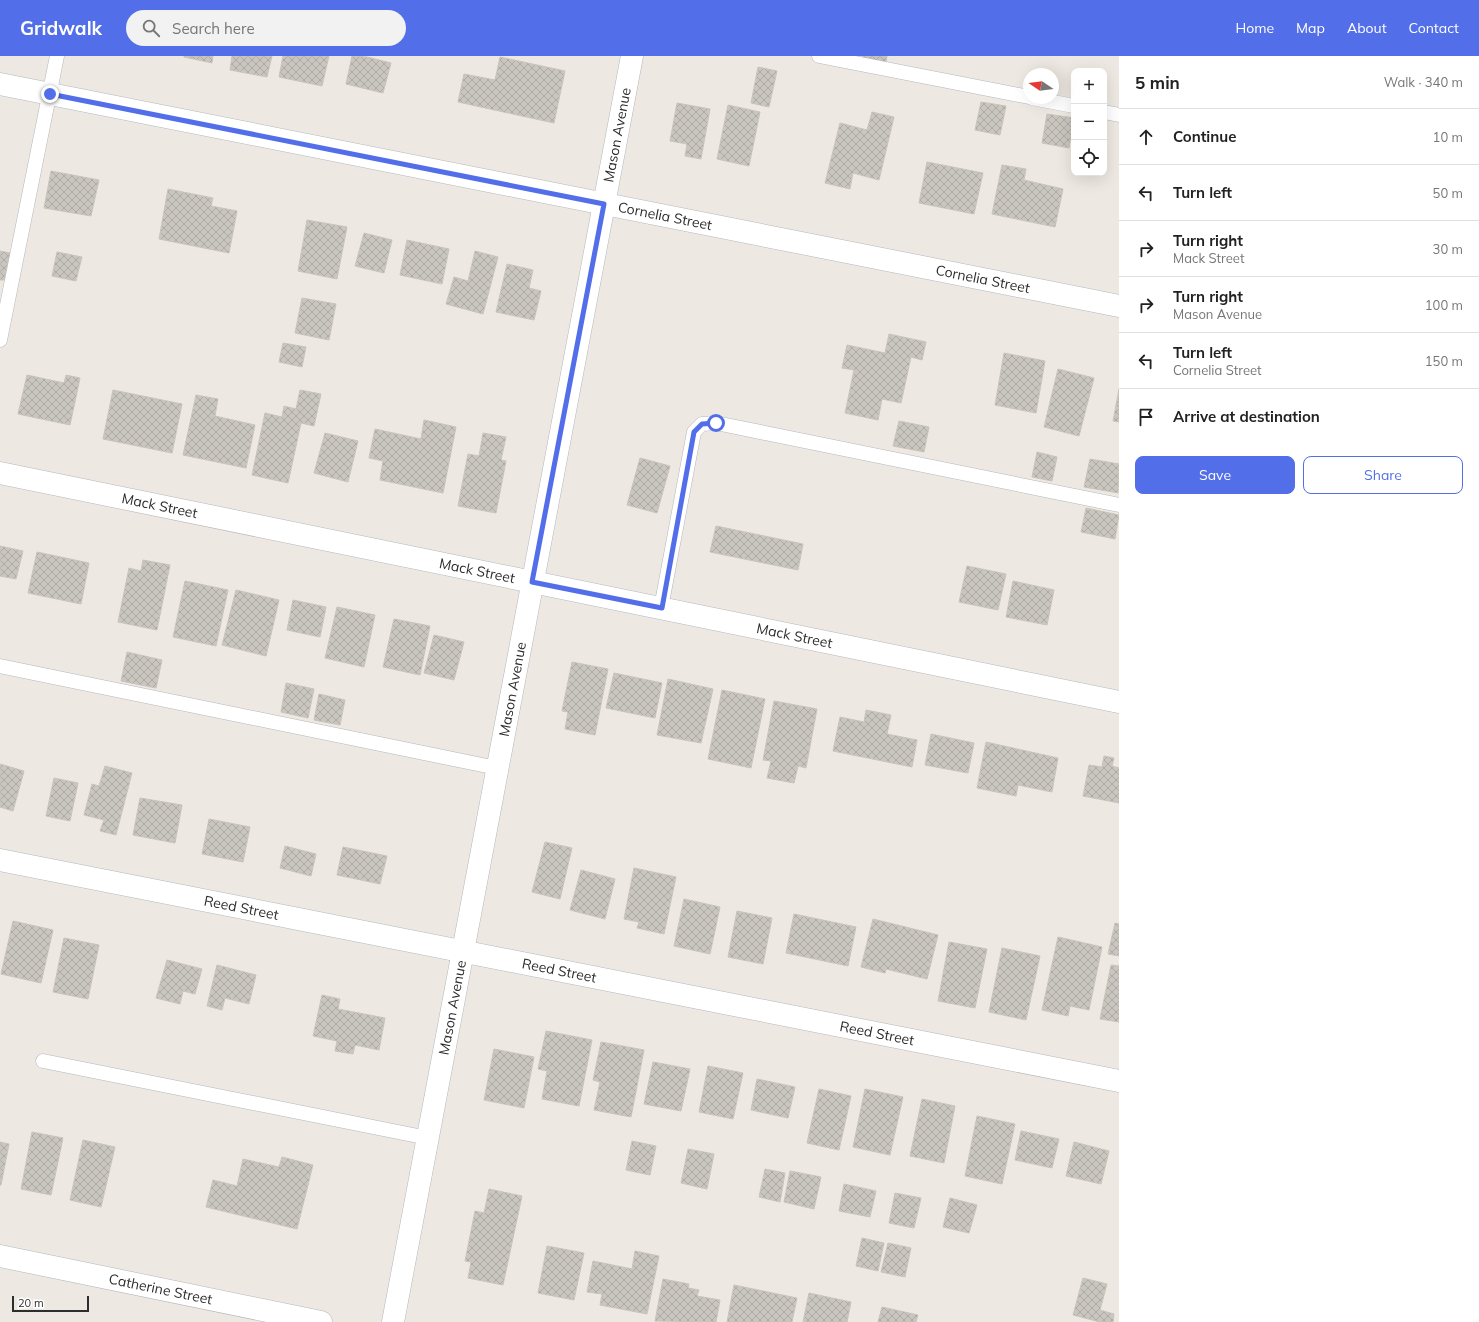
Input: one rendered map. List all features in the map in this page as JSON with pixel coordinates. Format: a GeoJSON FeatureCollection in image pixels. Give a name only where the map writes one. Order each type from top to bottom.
{"type":"FeatureCollection","features":[{"type":"Feature","properties":{"kind":"street","name":"Mason Avenue"},"geometry":{"type":"LineString","coordinates":[[393,1322],[632,56]]}},
{"type":"Feature","properties":{"kind":"street","name":"Cornelia Street"},"geometry":{"type":"LineString","coordinates":[[0,84],[1119,306]]}},
{"type":"Feature","properties":{"kind":"street","name":"Mack Street"},"geometry":{"type":"LineString","coordinates":[[0,473],[1119,702]]}},
{"type":"Feature","properties":{"kind":"street","name":"Reed Street"},"geometry":{"type":"LineString","coordinates":[[0,860],[1119,1081]]}},
{"type":"Feature","properties":{"kind":"street","name":"Catherine Street"},"geometry":{"type":"LineString","coordinates":[[0,1256],[321,1322]]}},
{"type":"Feature","properties":{"kind":"lane"},"geometry":{"type":"LineString","coordinates":[[0,340],[58,56]]}},
{"type":"Feature","properties":{"kind":"lane"},"geometry":{"type":"LineString","coordinates":[[819,56],[1023,97]]}},
{"type":"Feature","properties":{"kind":"lane"},"geometry":{"type":"LineString","coordinates":[[1059,103],[1071,105]]}},
{"type":"Feature","properties":{"kind":"lane"},"geometry":{"type":"LineString","coordinates":[[1107,113],[1119,115]]}},
{"type":"Feature","properties":{"kind":"lane"},"geometry":{"type":"LineString","coordinates":[[662,608],[694,432],[702,424],[716,423],[1119,505]]}},
{"type":"Feature","properties":{"kind":"lane"},"geometry":{"type":"LineString","coordinates":[[0,666],[497,768]]}},
{"type":"Feature","properties":{"kind":"lane"},"geometry":{"type":"LineString","coordinates":[[43,1061],[428,1138]]}},
{"type":"Feature","properties":{"kind":"building"},"geometry":{"type":"Polygon","coordinates":[[[184,56],[213,56],[212,63],[184,56]]]}},
{"type":"Feature","properties":{"kind":"building"},"geometry":{"type":"Polygon","coordinates":[[[232,56],[272,56],[267,77],[230,70],[232,56]]]}},
{"type":"Feature","properties":{"kind":"building"},"geometry":{"type":"Polygon","coordinates":[[[283,56],[329,56],[322,86],[279,77],[283,56]]]}},
{"type":"Feature","properties":{"kind":"building"},"geometry":{"type":"Polygon","coordinates":[[[352,56],[367,57],[391,63],[383,93],[346,84],[352,56]]]}},
{"type":"Feature","properties":{"kind":"building"},"geometry":{"type":"Polygon","coordinates":[[[863,56],[887,56],[886,62],[863,58],[863,56]]]}},
{"type":"Feature","properties":{"kind":"building"},"geometry":{"type":"Polygon","coordinates":[[[500,57],[565,71],[554,123],[458,102],[464,74],[495,80],[500,57]]]}},
{"type":"Feature","properties":{"kind":"building"},"geometry":{"type":"Polygon","coordinates":[[[758,67],[777,71],[769,107],[751,103],[758,67]]]}},
{"type":"Feature","properties":{"kind":"building"},"geometry":{"type":"Polygon","coordinates":[[[981,102],[1006,106],[1000,135],[975,130],[981,102]]]}},
{"type":"Feature","properties":{"kind":"building"},"geometry":{"type":"Polygon","coordinates":[[[677,103],[710,109],[701,159],[685,156],[687,144],[670,141],[677,103]]]}},
{"type":"Feature","properties":{"kind":"building"},"geometry":{"type":"Polygon","coordinates":[[[728,105],[760,112],[749,166],[717,159],[728,105]]]}},
{"type":"Feature","properties":{"kind":"building"},"geometry":{"type":"Polygon","coordinates":[[[872,112],[894,117],[879,180],[853,173],[850,189],[825,183],[840,123],[867,130],[872,112]]]}},
{"type":"Feature","properties":{"kind":"building"},"geometry":{"type":"Polygon","coordinates":[[[1047,114],[1071,118],[1071,136],[1069,148],[1042,143],[1047,114]]]}},
{"type":"Feature","properties":{"kind":"building"},"geometry":{"type":"Polygon","coordinates":[[[927,162],[983,173],[974,214],[919,203],[927,162]]]}},
{"type":"Feature","properties":{"kind":"building"},"geometry":{"type":"Polygon","coordinates":[[[1002,165],[1026,169],[1024,180],[1063,189],[1055,227],[992,214],[1002,165]]]}},
{"type":"Feature","properties":{"kind":"building"},"geometry":{"type":"Polygon","coordinates":[[[51,171],[99,180],[91,216],[44,208],[51,171]]]}},
{"type":"Feature","properties":{"kind":"building"},"geometry":{"type":"Polygon","coordinates":[[[168,189],[213,198],[211,206],[237,211],[229,253],[159,239],[168,189]]]}},
{"type":"Feature","properties":{"kind":"building"},"geometry":{"type":"Polygon","coordinates":[[[307,220],[347,227],[337,279],[298,271],[307,220]]]}},
{"type":"Feature","properties":{"kind":"building"},"geometry":{"type":"Polygon","coordinates":[[[364,233],[392,240],[384,273],[355,266],[364,233]]]}},
{"type":"Feature","properties":{"kind":"building"},"geometry":{"type":"Polygon","coordinates":[[[407,240],[449,249],[442,284],[400,275],[407,240]]]}},
{"type":"Feature","properties":{"kind":"building"},"geometry":{"type":"Polygon","coordinates":[[[0,251],[10,253],[4,280],[0,280],[0,251]]]}},
{"type":"Feature","properties":{"kind":"building"},"geometry":{"type":"Polygon","coordinates":[[[475,251],[498,257],[483,314],[446,304],[454,277],[468,281],[475,251]]]}},
{"type":"Feature","properties":{"kind":"building"},"geometry":{"type":"Polygon","coordinates":[[[57,252],[82,257],[76,281],[52,276],[57,252]]]}},
{"type":"Feature","properties":{"kind":"building"},"geometry":{"type":"Polygon","coordinates":[[[507,264],[533,270],[529,288],[541,291],[534,320],[496,312],[507,264]]]}},
{"type":"Feature","properties":{"kind":"building"},"geometry":{"type":"Polygon","coordinates":[[[302,298],[336,304],[329,340],[295,333],[302,298]]]}},
{"type":"Feature","properties":{"kind":"building"},"geometry":{"type":"Polygon","coordinates":[[[889,334],[926,342],[922,360],[911,357],[901,403],[882,399],[878,420],[845,413],[854,370],[842,368],[847,345],[885,353],[889,334]]]}},
{"type":"Feature","properties":{"kind":"building"},"geometry":{"type":"Polygon","coordinates":[[[283,343],[306,347],[302,367],[279,362],[283,343]]]}},
{"type":"Feature","properties":{"kind":"building"},"geometry":{"type":"Polygon","coordinates":[[[1004,353],[1045,361],[1036,413],[995,405],[1004,353]]]}},
{"type":"Feature","properties":{"kind":"building"},"geometry":{"type":"Polygon","coordinates":[[[1058,369],[1094,378],[1079,436],[1044,427],[1058,369]]]}},
{"type":"Feature","properties":{"kind":"building"},"geometry":{"type":"Polygon","coordinates":[[[27,375],[64,383],[66,375],[80,378],[70,425],[18,414],[27,375]]]}},
{"type":"Feature","properties":{"kind":"building"},"geometry":{"type":"Polygon","coordinates":[[[1119,389],[1119,422],[1113,421],[1119,389]]]}},
{"type":"Feature","properties":{"kind":"building"},"geometry":{"type":"Polygon","coordinates":[[[113,390],[182,404],[172,453],[103,439],[113,390]]]}},
{"type":"Feature","properties":{"kind":"building"},"geometry":{"type":"Polygon","coordinates":[[[300,390],[321,394],[314,426],[301,423],[288,483],[252,475],[265,413],[282,417],[284,406],[296,409],[300,390]]]}},
{"type":"Feature","properties":{"kind":"building"},"geometry":{"type":"Polygon","coordinates":[[[196,395],[218,399],[215,416],[255,425],[246,468],[183,455],[196,395]]]}},
{"type":"Feature","properties":{"kind":"building"},"geometry":{"type":"Polygon","coordinates":[[[424,420],[456,427],[443,493],[380,480],[383,461],[369,458],[375,429],[421,439],[424,420]]]}},
{"type":"Feature","properties":{"kind":"building"},"geometry":{"type":"Polygon","coordinates":[[[899,421],[929,427],[924,452],[893,446],[899,421]]]}},
{"type":"Feature","properties":{"kind":"building"},"geometry":{"type":"Polygon","coordinates":[[[325,433],[358,441],[348,482],[314,473],[325,433]]]}},
{"type":"Feature","properties":{"kind":"building"},"geometry":{"type":"Polygon","coordinates":[[[483,433],[506,437],[501,460],[506,461],[496,513],[458,506],[468,454],[479,456],[483,433]]]}},
{"type":"Feature","properties":{"kind":"building"},"geometry":{"type":"Polygon","coordinates":[[[1037,452],[1057,457],[1052,481],[1032,477],[1037,452]]]}},
{"type":"Feature","properties":{"kind":"building"},"geometry":{"type":"Polygon","coordinates":[[[640,458],[670,466],[657,513],[627,505],[640,458]]]}},
{"type":"Feature","properties":{"kind":"building"},"geometry":{"type":"Polygon","coordinates":[[[1090,459],[1119,464],[1118,493],[1084,487],[1090,459]]]}},
{"type":"Feature","properties":{"kind":"building"},"geometry":{"type":"Polygon","coordinates":[[[1086,508],[1119,515],[1115,539],[1081,532],[1086,508]]]}},
{"type":"Feature","properties":{"kind":"building"},"geometry":{"type":"Polygon","coordinates":[[[716,526],[803,544],[798,570],[710,552],[716,526]]]}},
{"type":"Feature","properties":{"kind":"building"},"geometry":{"type":"Polygon","coordinates":[[[0,546],[23,551],[16,579],[0,576],[0,546]]]}},
{"type":"Feature","properties":{"kind":"building"},"geometry":{"type":"Polygon","coordinates":[[[37,552],[89,563],[81,604],[28,593],[37,552]]]}},
{"type":"Feature","properties":{"kind":"building"},"geometry":{"type":"Polygon","coordinates":[[[143,560],[170,565],[157,630],[118,622],[129,568],[141,571],[143,560]]]}},
{"type":"Feature","properties":{"kind":"building"},"geometry":{"type":"Polygon","coordinates":[[[967,566],[1006,574],[998,610],[959,602],[967,566]]]}},
{"type":"Feature","properties":{"kind":"building"},"geometry":{"type":"Polygon","coordinates":[[[185,581],[228,590],[216,646],[173,637],[185,581]]]}},
{"type":"Feature","properties":{"kind":"building"},"geometry":{"type":"Polygon","coordinates":[[[1013,581],[1054,590],[1047,625],[1006,617],[1013,581]]]}},
{"type":"Feature","properties":{"kind":"building"},"geometry":{"type":"Polygon","coordinates":[[[236,590],[279,600],[266,656],[222,645],[236,590]]]}},
{"type":"Feature","properties":{"kind":"building"},"geometry":{"type":"Polygon","coordinates":[[[293,600],[326,607],[320,637],[287,630],[293,600]]]}},
{"type":"Feature","properties":{"kind":"building"},"geometry":{"type":"Polygon","coordinates":[[[337,607],[375,615],[364,667],[325,658],[337,607]]]}},
{"type":"Feature","properties":{"kind":"building"},"geometry":{"type":"Polygon","coordinates":[[[394,619],[430,626],[420,675],[383,667],[394,619]]]}},
{"type":"Feature","properties":{"kind":"building"},"geometry":{"type":"Polygon","coordinates":[[[434,635],[464,642],[454,680],[424,673],[434,635]]]}},
{"type":"Feature","properties":{"kind":"building"},"geometry":{"type":"Polygon","coordinates":[[[127,652],[162,660],[156,688],[121,681],[127,652]]]}},
{"type":"Feature","properties":{"kind":"building"},"geometry":{"type":"Polygon","coordinates":[[[572,662],[608,669],[595,735],[565,729],[568,712],[562,711],[572,662]]]}},
{"type":"Feature","properties":{"kind":"building"},"geometry":{"type":"Polygon","coordinates":[[[614,673],[662,683],[655,718],[606,708],[614,673]]]}},
{"type":"Feature","properties":{"kind":"building"},"geometry":{"type":"Polygon","coordinates":[[[668,679],[713,689],[701,743],[657,735],[668,679]]]}},
{"type":"Feature","properties":{"kind":"building"},"geometry":{"type":"Polygon","coordinates":[[[286,683],[314,689],[308,718],[281,712],[286,683]]]}},
{"type":"Feature","properties":{"kind":"building"},"geometry":{"type":"Polygon","coordinates":[[[722,690],[765,699],[751,768],[708,759],[722,690]]]}},
{"type":"Feature","properties":{"kind":"building"},"geometry":{"type":"Polygon","coordinates":[[[319,694],[345,700],[340,725],[314,720],[319,694]]]}},
{"type":"Feature","properties":{"kind":"building"},"geometry":{"type":"Polygon","coordinates":[[[774,701],[817,709],[806,768],[798,766],[794,783],[767,778],[771,761],[763,760],[774,701]]]}},
{"type":"Feature","properties":{"kind":"building"},"geometry":{"type":"Polygon","coordinates":[[[866,710],[891,715],[887,734],[917,740],[912,767],[833,751],[840,717],[864,722],[866,710]]]}},
{"type":"Feature","properties":{"kind":"building"},"geometry":{"type":"Polygon","coordinates":[[[931,734],[974,743],[968,773],[925,765],[931,734]]]}},
{"type":"Feature","properties":{"kind":"building"},"geometry":{"type":"Polygon","coordinates":[[[986,742],[1058,758],[1052,792],[1018,785],[1016,796],[977,788],[986,742]]]}},
{"type":"Feature","properties":{"kind":"building"},"geometry":{"type":"Polygon","coordinates":[[[1104,756],[1114,758],[1112,766],[1119,768],[1119,803],[1083,796],[1089,765],[1102,767],[1104,756]]]}},
{"type":"Feature","properties":{"kind":"building"},"geometry":{"type":"Polygon","coordinates":[[[0,764],[24,771],[13,811],[0,807],[0,764]]]}},
{"type":"Feature","properties":{"kind":"building"},"geometry":{"type":"Polygon","coordinates":[[[105,766],[132,773],[116,835],[100,831],[104,820],[84,815],[92,784],[99,786],[105,766]]]}},
{"type":"Feature","properties":{"kind":"building"},"geometry":{"type":"Polygon","coordinates":[[[54,778],[78,783],[70,821],[46,816],[54,778]]]}},
{"type":"Feature","properties":{"kind":"building"},"geometry":{"type":"Polygon","coordinates":[[[140,798],[182,805],[175,843],[133,835],[140,798]]]}},
{"type":"Feature","properties":{"kind":"building"},"geometry":{"type":"Polygon","coordinates":[[[209,819],[250,827],[243,862],[202,854],[209,819]]]}},
{"type":"Feature","properties":{"kind":"building"},"geometry":{"type":"Polygon","coordinates":[[[545,842],[572,848],[560,899],[532,892],[545,842]]]}},
{"type":"Feature","properties":{"kind":"building"},"geometry":{"type":"Polygon","coordinates":[[[285,846],[316,854],[311,876],[280,868],[285,846]]]}},
{"type":"Feature","properties":{"kind":"building"},"geometry":{"type":"Polygon","coordinates":[[[343,847],[387,856],[380,884],[337,875],[343,847]]]}},
{"type":"Feature","properties":{"kind":"building"},"geometry":{"type":"Polygon","coordinates":[[[634,868],[676,877],[664,934],[637,928],[639,922],[624,919],[634,868]]]}},
{"type":"Feature","properties":{"kind":"building"},"geometry":{"type":"Polygon","coordinates":[[[581,870],[615,879],[605,919],[570,910],[581,870]]]}},
{"type":"Feature","properties":{"kind":"building"},"geometry":{"type":"Polygon","coordinates":[[[684,899],[720,907],[710,954],[674,946],[684,899]]]}},
{"type":"Feature","properties":{"kind":"building"},"geometry":{"type":"Polygon","coordinates":[[[737,911],[772,918],[763,964],[728,957],[737,911]]]}},
{"type":"Feature","properties":{"kind":"building"},"geometry":{"type":"Polygon","coordinates":[[[794,914],[856,927],[848,966],[786,953],[794,914]]]}},
{"type":"Feature","properties":{"kind":"building"},"geometry":{"type":"Polygon","coordinates":[[[873,919],[938,935],[927,979],[886,969],[885,973],[861,967],[873,919]]]}},
{"type":"Feature","properties":{"kind":"building"},"geometry":{"type":"Polygon","coordinates":[[[13,921],[53,930],[41,983],[1,974],[13,921]]]}},
{"type":"Feature","properties":{"kind":"building"},"geometry":{"type":"Polygon","coordinates":[[[1115,923],[1119,924],[1119,956],[1108,954],[1115,923]]]}},
{"type":"Feature","properties":{"kind":"building"},"geometry":{"type":"Polygon","coordinates":[[[1058,937],[1102,947],[1089,1010],[1070,1006],[1068,1016],[1042,1010],[1058,937]]]}},
{"type":"Feature","properties":{"kind":"building"},"geometry":{"type":"Polygon","coordinates":[[[64,938],[99,945],[88,999],[53,992],[64,938]]]}},
{"type":"Feature","properties":{"kind":"building"},"geometry":{"type":"Polygon","coordinates":[[[949,942],[987,949],[975,1008],[938,1001],[949,942]]]}},
{"type":"Feature","properties":{"kind":"building"},"geometry":{"type":"Polygon","coordinates":[[[1002,948],[1040,956],[1026,1020],[989,1012],[1002,948]]]}},
{"type":"Feature","properties":{"kind":"building"},"geometry":{"type":"Polygon","coordinates":[[[167,960],[202,969],[195,994],[183,991],[180,1004],[156,998],[167,960]]]}},
{"type":"Feature","properties":{"kind":"building"},"geometry":{"type":"Polygon","coordinates":[[[217,965],[256,975],[249,1004],[225,998],[222,1010],[207,1006],[217,965]]]}},
{"type":"Feature","properties":{"kind":"building"},"geometry":{"type":"Polygon","coordinates":[[[1111,965],[1119,966],[1119,1022],[1100,1019],[1111,965]]]}},
{"type":"Feature","properties":{"kind":"building"},"geometry":{"type":"Polygon","coordinates":[[[322,995],[340,999],[338,1009],[385,1018],[379,1050],[355,1045],[353,1054],[335,1051],[337,1041],[313,1036],[322,995]]]}},
{"type":"Feature","properties":{"kind":"building"},"geometry":{"type":"Polygon","coordinates":[[[546,1031],[592,1040],[579,1106],[542,1099],[547,1071],[538,1069],[546,1031]]]}},
{"type":"Feature","properties":{"kind":"building"},"geometry":{"type":"Polygon","coordinates":[[[601,1042],[644,1050],[631,1117],[594,1110],[600,1082],[593,1080],[601,1042]]]}},
{"type":"Feature","properties":{"kind":"building"},"geometry":{"type":"Polygon","coordinates":[[[494,1049],[534,1057],[524,1108],[484,1100],[494,1049]]]}},
{"type":"Feature","properties":{"kind":"building"},"geometry":{"type":"Polygon","coordinates":[[[653,1062],[690,1069],[681,1111],[644,1104],[653,1062]]]}},
{"type":"Feature","properties":{"kind":"building"},"geometry":{"type":"Polygon","coordinates":[[[708,1066],[743,1073],[733,1119],[699,1112],[708,1066]]]}},
{"type":"Feature","properties":{"kind":"building"},"geometry":{"type":"Polygon","coordinates":[[[757,1079],[795,1087],[788,1118],[751,1110],[757,1079]]]}},
{"type":"Feature","properties":{"kind":"building"},"geometry":{"type":"Polygon","coordinates":[[[819,1089],[851,1096],[839,1150],[807,1143],[819,1089]]]}},
{"type":"Feature","properties":{"kind":"building"},"geometry":{"type":"Polygon","coordinates":[[[865,1089],[903,1097],[890,1155],[853,1147],[865,1089]]]}},
{"type":"Feature","properties":{"kind":"building"},"geometry":{"type":"Polygon","coordinates":[[[922,1099],[955,1106],[944,1163],[910,1156],[922,1099]]]}},
{"type":"Feature","properties":{"kind":"building"},"geometry":{"type":"Polygon","coordinates":[[[977,1116],[1015,1124],[1002,1184],[965,1176],[977,1116]]]}},
{"type":"Feature","properties":{"kind":"building"},"geometry":{"type":"Polygon","coordinates":[[[1021,1131],[1059,1139],[1052,1168],[1015,1160],[1021,1131]]]}},
{"type":"Feature","properties":{"kind":"building"},"geometry":{"type":"Polygon","coordinates":[[[32,1132],[63,1138],[51,1195],[21,1189],[32,1132]]]}},
{"type":"Feature","properties":{"kind":"building"},"geometry":{"type":"Polygon","coordinates":[[[83,1140],[115,1147],[101,1207],[70,1200],[83,1140]]]}},
{"type":"Feature","properties":{"kind":"building"},"geometry":{"type":"Polygon","coordinates":[[[632,1141],[656,1146],[650,1175],[626,1170],[632,1141]]]}},
{"type":"Feature","properties":{"kind":"building"},"geometry":{"type":"Polygon","coordinates":[[[0,1142],[9,1144],[1,1185],[0,1185],[0,1142]]]}},
{"type":"Feature","properties":{"kind":"building"},"geometry":{"type":"Polygon","coordinates":[[[1074,1142],[1109,1151],[1101,1184],[1066,1176],[1074,1142]]]}},
{"type":"Feature","properties":{"kind":"building"},"geometry":{"type":"Polygon","coordinates":[[[688,1149],[714,1154],[707,1189],[681,1183],[688,1149]]]}},
{"type":"Feature","properties":{"kind":"building"},"geometry":{"type":"Polygon","coordinates":[[[282,1157],[313,1165],[297,1229],[206,1207],[213,1180],[237,1186],[243,1159],[279,1167],[282,1157]]]}},
{"type":"Feature","properties":{"kind":"building"},"geometry":{"type":"Polygon","coordinates":[[[765,1169],[785,1173],[780,1202],[759,1197],[765,1169]]]}},
{"type":"Feature","properties":{"kind":"building"},"geometry":{"type":"Polygon","coordinates":[[[790,1171],[821,1177],[814,1209],[784,1202],[790,1171]]]}},
{"type":"Feature","properties":{"kind":"building"},"geometry":{"type":"Polygon","coordinates":[[[844,1184],[876,1191],[870,1217],[839,1211],[844,1184]]]}},
{"type":"Feature","properties":{"kind":"building"},"geometry":{"type":"Polygon","coordinates":[[[489,1189],[522,1196],[503,1285],[468,1278],[471,1262],[465,1261],[475,1211],[484,1213],[489,1189]]]}},
{"type":"Feature","properties":{"kind":"building"},"geometry":{"type":"Polygon","coordinates":[[[895,1193],[921,1198],[914,1228],[889,1223],[895,1193]]]}},
{"type":"Feature","properties":{"kind":"building"},"geometry":{"type":"Polygon","coordinates":[[[950,1198],[977,1205],[969,1233],[943,1227],[950,1198]]]}},
{"type":"Feature","properties":{"kind":"building"},"geometry":{"type":"Polygon","coordinates":[[[862,1238],[884,1243],[878,1271],[856,1266],[862,1238]]]}},
{"type":"Feature","properties":{"kind":"building"},"geometry":{"type":"Polygon","coordinates":[[[888,1243],[911,1248],[905,1277],[881,1272],[888,1243]]]}},
{"type":"Feature","properties":{"kind":"building"},"geometry":{"type":"Polygon","coordinates":[[[547,1246],[584,1253],[574,1300],[538,1293],[547,1246]]]}},
{"type":"Feature","properties":{"kind":"building"},"geometry":{"type":"Polygon","coordinates":[[[635,1251],[659,1256],[647,1314],[600,1305],[602,1294],[587,1292],[593,1261],[632,1269],[635,1251]]]}},
{"type":"Feature","properties":{"kind":"building"},"geometry":{"type":"Polygon","coordinates":[[[1083,1278],[1107,1284],[1100,1310],[1114,1314],[1113,1322],[1100,1322],[1073,1315],[1083,1278]]]}},
{"type":"Feature","properties":{"kind":"building"},"geometry":{"type":"Polygon","coordinates":[[[663,1279],[689,1284],[688,1288],[699,1290],[697,1296],[720,1300],[716,1322],[655,1321],[663,1279]]]}},
{"type":"Feature","properties":{"kind":"building"},"geometry":{"type":"Polygon","coordinates":[[[734,1285],[797,1298],[792,1322],[727,1322],[734,1285]]]}},
{"type":"Feature","properties":{"kind":"building"},"geometry":{"type":"Polygon","coordinates":[[[809,1293],[851,1302],[847,1322],[803,1322],[809,1293]]]}},
{"type":"Feature","properties":{"kind":"building"},"geometry":{"type":"Polygon","coordinates":[[[882,1307],[918,1315],[916,1322],[878,1322],[882,1307]]]}},
{"type":"Feature","properties":{"kind":"route"},"geometry":{"type":"LineString","coordinates":[[50,94],[604,204],[532,582],[662,608],[694,432],[702,424],[716,423]]}}]}
